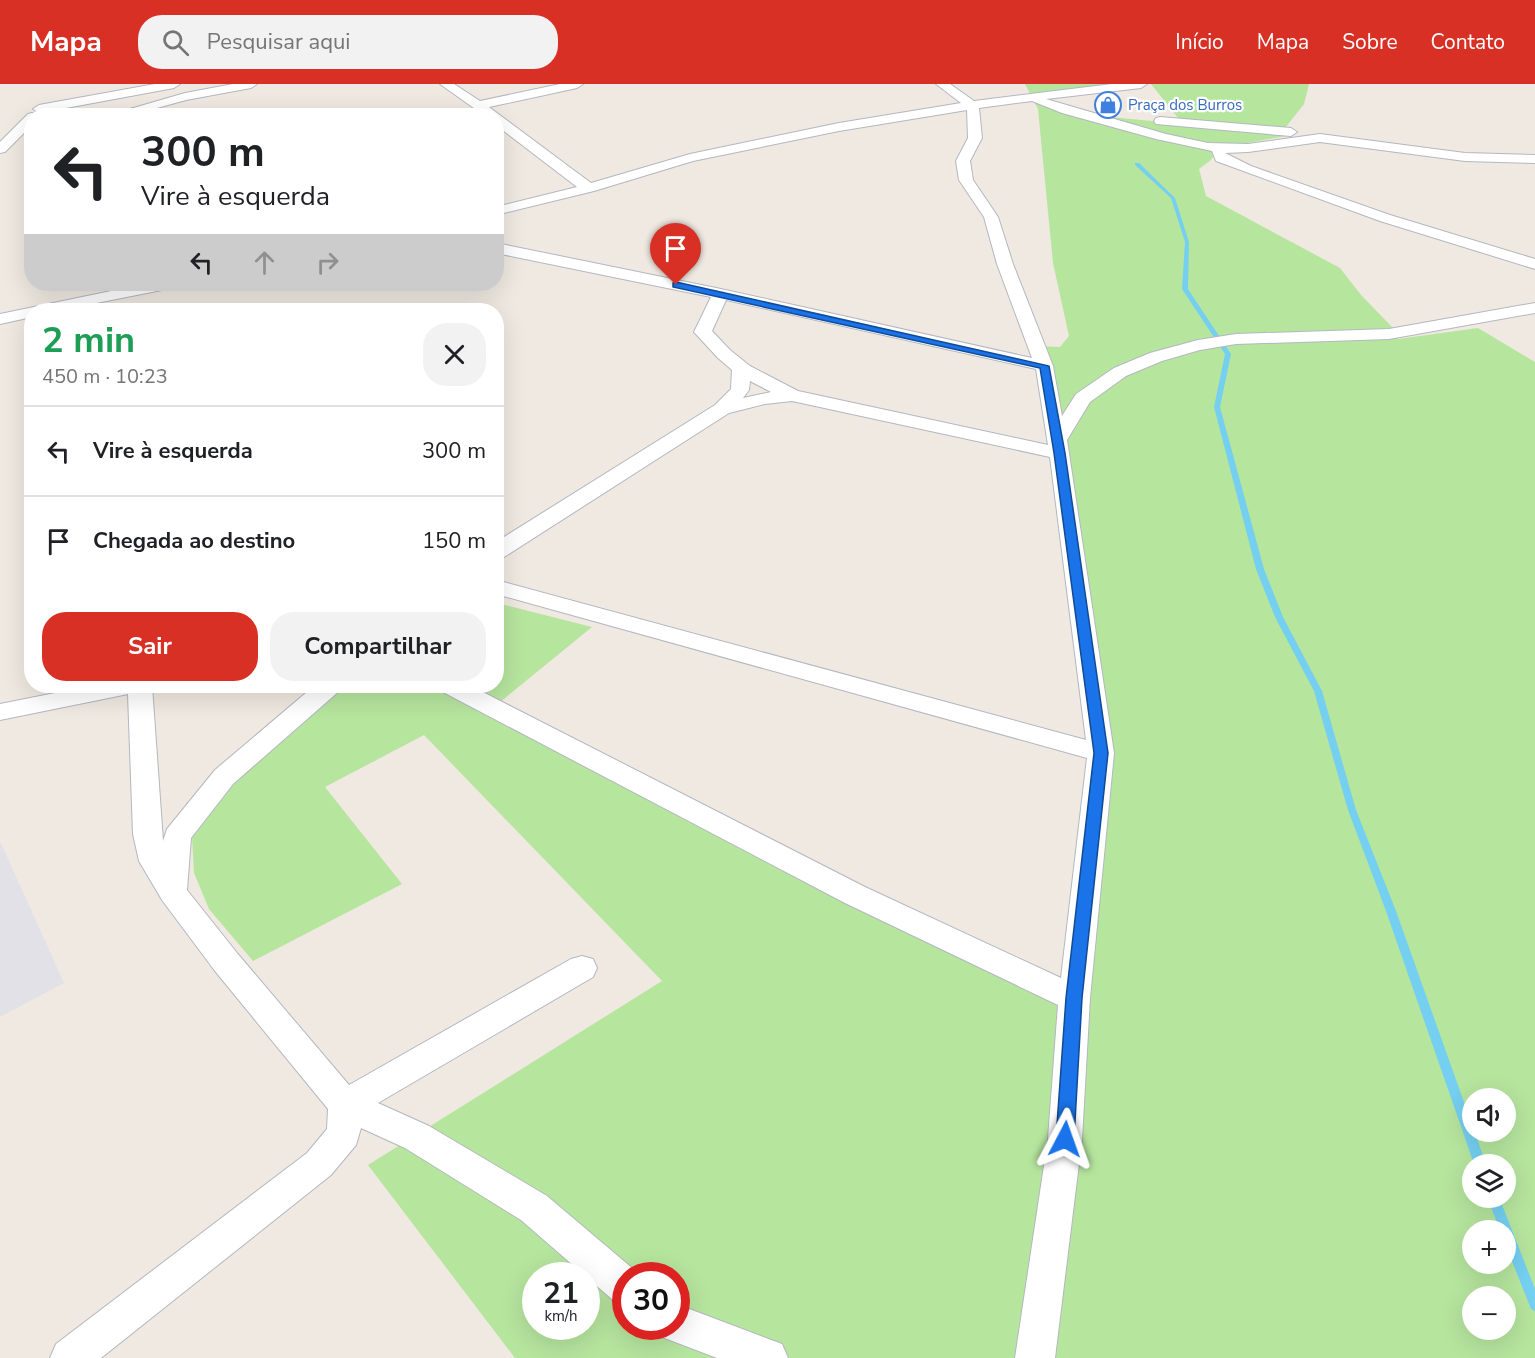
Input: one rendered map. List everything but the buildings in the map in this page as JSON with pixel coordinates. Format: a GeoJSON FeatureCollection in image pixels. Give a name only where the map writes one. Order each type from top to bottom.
{"type":"FeatureCollection","features":[{"type":"Feature","properties":{"kind":"street"},"geometry":{"type":"LineString","coordinates":[[62,108],[174,84]]}},
{"type":"Feature","properties":{"kind":"street"},"geometry":{"type":"LineString","coordinates":[[143,108],[251,84]]}},
{"type":"Feature","properties":{"kind":"street"},"geometry":{"type":"LineString","coordinates":[[446,84],[484,108]]}},
{"type":"Feature","properties":{"kind":"street"},"geometry":{"type":"LineString","coordinates":[[480,105],[577,84]]}},
{"type":"Feature","properties":{"kind":"street"},"geometry":{"type":"LineString","coordinates":[[504,209],[589,188],[690,158],[839,127],[968,102],[1033,98],[1141,84]]}},
{"type":"Feature","properties":{"kind":"street"},"geometry":{"type":"LineString","coordinates":[[940,85],[968,102],[975,120],[975,138],[963,161],[966,180],[992,217],[1005,264],[1044,366],[1058,446],[1101,753],[1074,998],[1065,1139],[1035,1358]]}},
{"type":"Feature","properties":{"kind":"street"},"geometry":{"type":"LineString","coordinates":[[968,102],[1000,88]]}},
{"type":"Feature","properties":{"kind":"street"},"geometry":{"type":"LineString","coordinates":[[40,108],[58,91]]}},
{"type":"Feature","properties":{"kind":"street"},"geometry":{"type":"LineString","coordinates":[[1033,98],[1056,108],[1166,137],[1219,148],[1251,148],[1308,137],[1320,138]]}},
{"type":"Feature","properties":{"kind":"street"},"geometry":{"type":"LineString","coordinates":[[1079,114],[1257,128],[1465,157],[1535,159]]}},
{"type":"Feature","properties":{"kind":"street"},"geometry":{"type":"LineString","coordinates":[[6,140],[24,123]]}},
{"type":"Feature","properties":{"kind":"street"},"geometry":{"type":"LineString","coordinates":[[504,124],[567,174],[589,188]]}},
{"type":"Feature","properties":{"kind":"street"},"geometry":{"type":"LineString","coordinates":[[6,140],[24,134]]}},
{"type":"Feature","properties":{"kind":"street"},"geometry":{"type":"LineString","coordinates":[[6,140],[23,146]]}},
{"type":"Feature","properties":{"kind":"street"},"geometry":{"type":"LineString","coordinates":[[1219,148],[1218,153],[1221,158],[1256,173],[1385,219],[1535,264]]}},
{"type":"Feature","properties":{"kind":"street"},"geometry":{"type":"LineString","coordinates":[[504,250],[721,294],[1044,366]]}},
{"type":"Feature","properties":{"kind":"street"},"geometry":{"type":"LineString","coordinates":[[73,303],[133,291]]}},
{"type":"Feature","properties":{"kind":"street"},"geometry":{"type":"LineString","coordinates":[[721,294],[703,332],[722,355],[741,370],[792,395],[1058,446]]}},
{"type":"Feature","properties":{"kind":"street"},"geometry":{"type":"LineString","coordinates":[[1058,446],[1083,398],[1120,372],[1156,357],[1198,345],[1236,339],[1389,334],[1535,308]]}},
{"type":"Feature","properties":{"kind":"street"},"geometry":{"type":"LineString","coordinates":[[0,319],[24,314]]}},
{"type":"Feature","properties":{"kind":"street"},"geometry":{"type":"LineString","coordinates":[[504,547],[722,409],[740,390],[741,370]]}},
{"type":"Feature","properties":{"kind":"street"},"geometry":{"type":"LineString","coordinates":[[722,409],[792,395]]}},
{"type":"Feature","properties":{"kind":"street"},"geometry":{"type":"LineString","coordinates":[[504,589],[1101,753]]}},
{"type":"Feature","properties":{"kind":"street"},"geometry":{"type":"LineString","coordinates":[[0,712],[93,693]]}},
{"type":"Feature","properties":{"kind":"street"},"geometry":{"type":"LineString","coordinates":[[140,693],[147,834],[153,861],[172,892],[226,962],[345,1104],[417,1137],[534,1208],[612,1275]]}},
{"type":"Feature","properties":{"kind":"street"},"geometry":{"type":"LineString","coordinates":[[172,892],[177,836],[224,777],[321,693]]}},
{"type":"Feature","properties":{"kind":"street"},"geometry":{"type":"LineString","coordinates":[[465,693],[855,895],[1074,998]]}},
{"type":"Feature","properties":{"kind":"street"},"geometry":{"type":"LineString","coordinates":[[345,1104],[582,968]]}},
{"type":"Feature","properties":{"kind":"street"},"geometry":{"type":"LineString","coordinates":[[70,1358],[319,1164],[344,1134],[345,1104]]}},
{"type":"Feature","properties":{"kind":"street"},"geometry":{"type":"LineString","coordinates":[[690,1328],[768,1358]]}},
{"type":"Feature","properties":{"kind":"shaded area"},"geometry":{"type":"Polygon","coordinates":[[[0,841],[64,983],[0,1017],[0,841]]]}},
{"type":"Feature","properties":{"kind":"green space"},"geometry":{"type":"Polygon","coordinates":[[[1025,84],[1141,84],[1035,98],[1079,114],[1183,124],[1151,84],[1309,84],[1304,104],[1285,128],[1292,135],[1219,148],[1211,160],[1199,169],[1206,196],[1340,268],[1361,295],[1393,328],[1398,339],[1478,328],[1535,362],[1535,1358],[515,1358],[368,1165],[662,981],[424,735],[325,787],[402,884],[253,961],[209,909],[194,873],[192,837],[218,799],[325,693],[504,693],[504,605],[592,627],[494,707],[1074,998],[1101,753],[1037,346],[1060,347],[1069,336],[1053,263],[1038,109],[1025,84]]]}},
{"type":"Feature","properties":{"kind":"waterway"},"geometry":{"type":"LineString","coordinates":[[1137,164],[1173,198],[1187,242],[1185,289],[1228,354],[1217,407],[1260,569],[1279,617],[1318,691],[1352,810],[1391,911],[1476,1154]]}},
{"type":"Feature","properties":{"kind":"waterway"},"geometry":{"type":"LineString","coordinates":[[1497,1208],[1535,1305]]}},
{"type":"Feature","properties":{"kind":"place","name":"Praça dos Burros"},"geometry":{"type":"Point","coordinates":[1108,105]}},
{"type":"Feature","properties":{"kind":"route"},"geometry":{"type":"LineString","coordinates":[[676,285],[1044,366],[1059,453],[1101,753],[1074,998],[1065,1139]]}}]}
